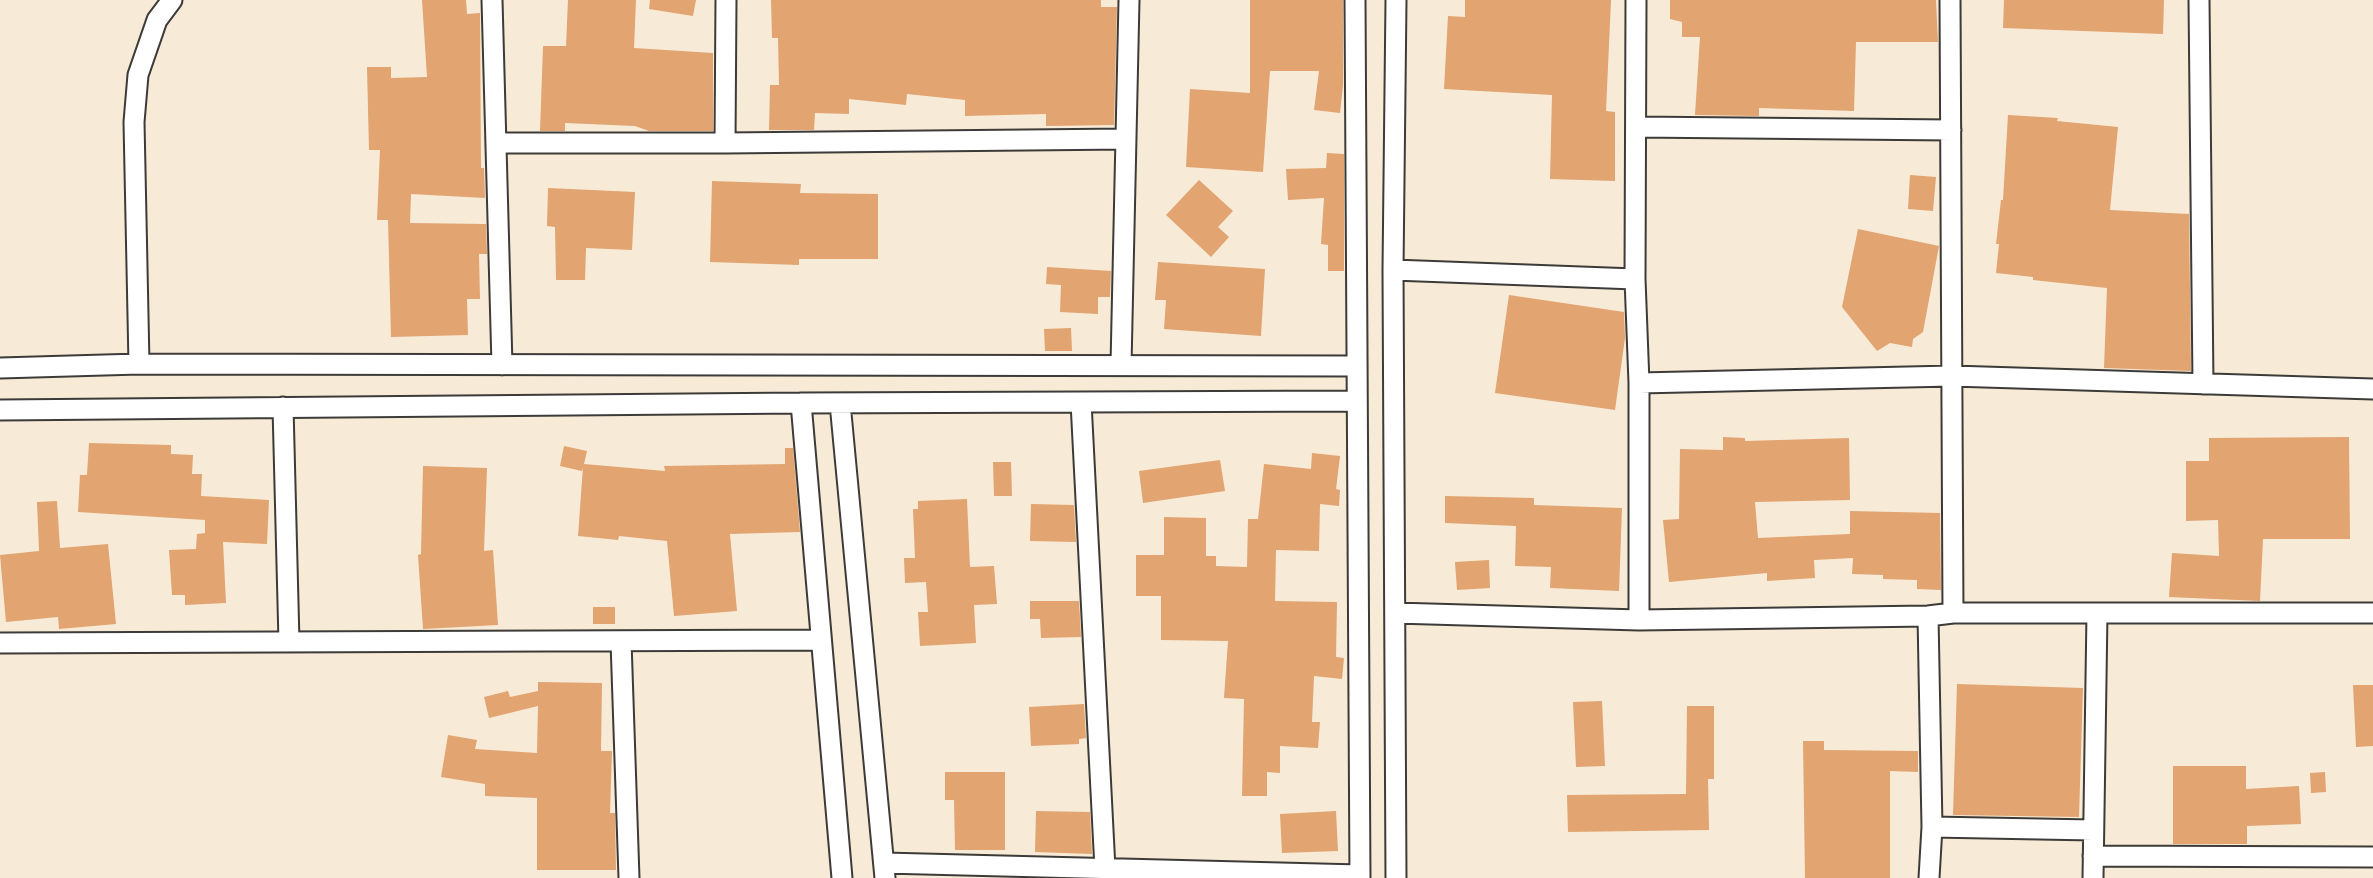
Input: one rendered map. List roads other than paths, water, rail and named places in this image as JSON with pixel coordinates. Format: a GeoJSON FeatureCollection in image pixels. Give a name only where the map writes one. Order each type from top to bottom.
{"type":"FeatureCollection","features":[{"type":"Feature","properties":{"kind":"street"},"geometry":{"type":"LineString","coordinates":[[139,364],[134,122],[138,75],[157,20],[172,0]]}},
{"type":"Feature","properties":{"kind":"street"},"geometry":{"type":"LineString","coordinates":[[492,0],[502,365]]}},
{"type":"Feature","properties":{"kind":"street"},"geometry":{"type":"LineString","coordinates":[[725,144],[726,0]]}},
{"type":"Feature","properties":{"kind":"street"},"geometry":{"type":"LineString","coordinates":[[1121,365],[1129,0]]}},
{"type":"Feature","properties":{"kind":"street"},"geometry":{"type":"LineString","coordinates":[[840,403],[884,871],[1105,869],[1360,876],[1355,0]]}},
{"type":"Feature","properties":{"kind":"street"},"geometry":{"type":"LineString","coordinates":[[1396,0],[1396,878]]}},
{"type":"Feature","properties":{"kind":"street"},"geometry":{"type":"LineString","coordinates":[[1636,0],[1635,279],[1639,383],[1639,620]]}},
{"type":"Feature","properties":{"kind":"street"},"geometry":{"type":"LineString","coordinates":[[1950,0],[1953,613]]}},
{"type":"Feature","properties":{"kind":"street"},"geometry":{"type":"LineString","coordinates":[[2199,0],[2203,384]]}},
{"type":"Feature","properties":{"kind":"street"},"geometry":{"type":"LineString","coordinates":[[1636,127],[1951,130]]}},
{"type":"Feature","properties":{"kind":"street"},"geometry":{"type":"LineString","coordinates":[[496,143],[725,144],[1126,139]]}},
{"type":"Feature","properties":{"kind":"street"},"geometry":{"type":"LineString","coordinates":[[1394,270],[1635,279]]}},
{"type":"Feature","properties":{"kind":"street"},"geometry":{"type":"LineString","coordinates":[[0,368],[139,364],[1357,366]]}},
{"type":"Feature","properties":{"kind":"street"},"geometry":{"type":"LineString","coordinates":[[1639,383],[1952,376],[2373,388]]}},
{"type":"Feature","properties":{"kind":"street"},"geometry":{"type":"LineString","coordinates":[[0,410],[1357,401]]}},
{"type":"Feature","properties":{"kind":"street"},"geometry":{"type":"LineString","coordinates":[[1081,402],[1105,869]]}},
{"type":"Feature","properties":{"kind":"street"},"geometry":{"type":"LineString","coordinates":[[801,403],[842,878]]}},
{"type":"Feature","properties":{"kind":"street"},"geometry":{"type":"LineString","coordinates":[[283,407],[289,642]]}},
{"type":"Feature","properties":{"kind":"street"},"geometry":{"type":"LineString","coordinates":[[1395,613],[1639,620],[1928,616],[1953,613],[2373,613]]}},
{"type":"Feature","properties":{"kind":"street"},"geometry":{"type":"LineString","coordinates":[[2093,878],[2097,613]]}},
{"type":"Feature","properties":{"kind":"street"},"geometry":{"type":"LineString","coordinates":[[1928,616],[1932,827],[1929,878]]}},
{"type":"Feature","properties":{"kind":"street"},"geometry":{"type":"LineString","coordinates":[[0,643],[821,640]]}},
{"type":"Feature","properties":{"kind":"street"},"geometry":{"type":"LineString","coordinates":[[621,641],[629,878]]}},
{"type":"Feature","properties":{"kind":"street"},"geometry":{"type":"LineString","coordinates":[[1932,827],[2093,830]]}},
{"type":"Feature","properties":{"kind":"street"},"geometry":{"type":"LineString","coordinates":[[2094,856],[2373,857]]}}]}
